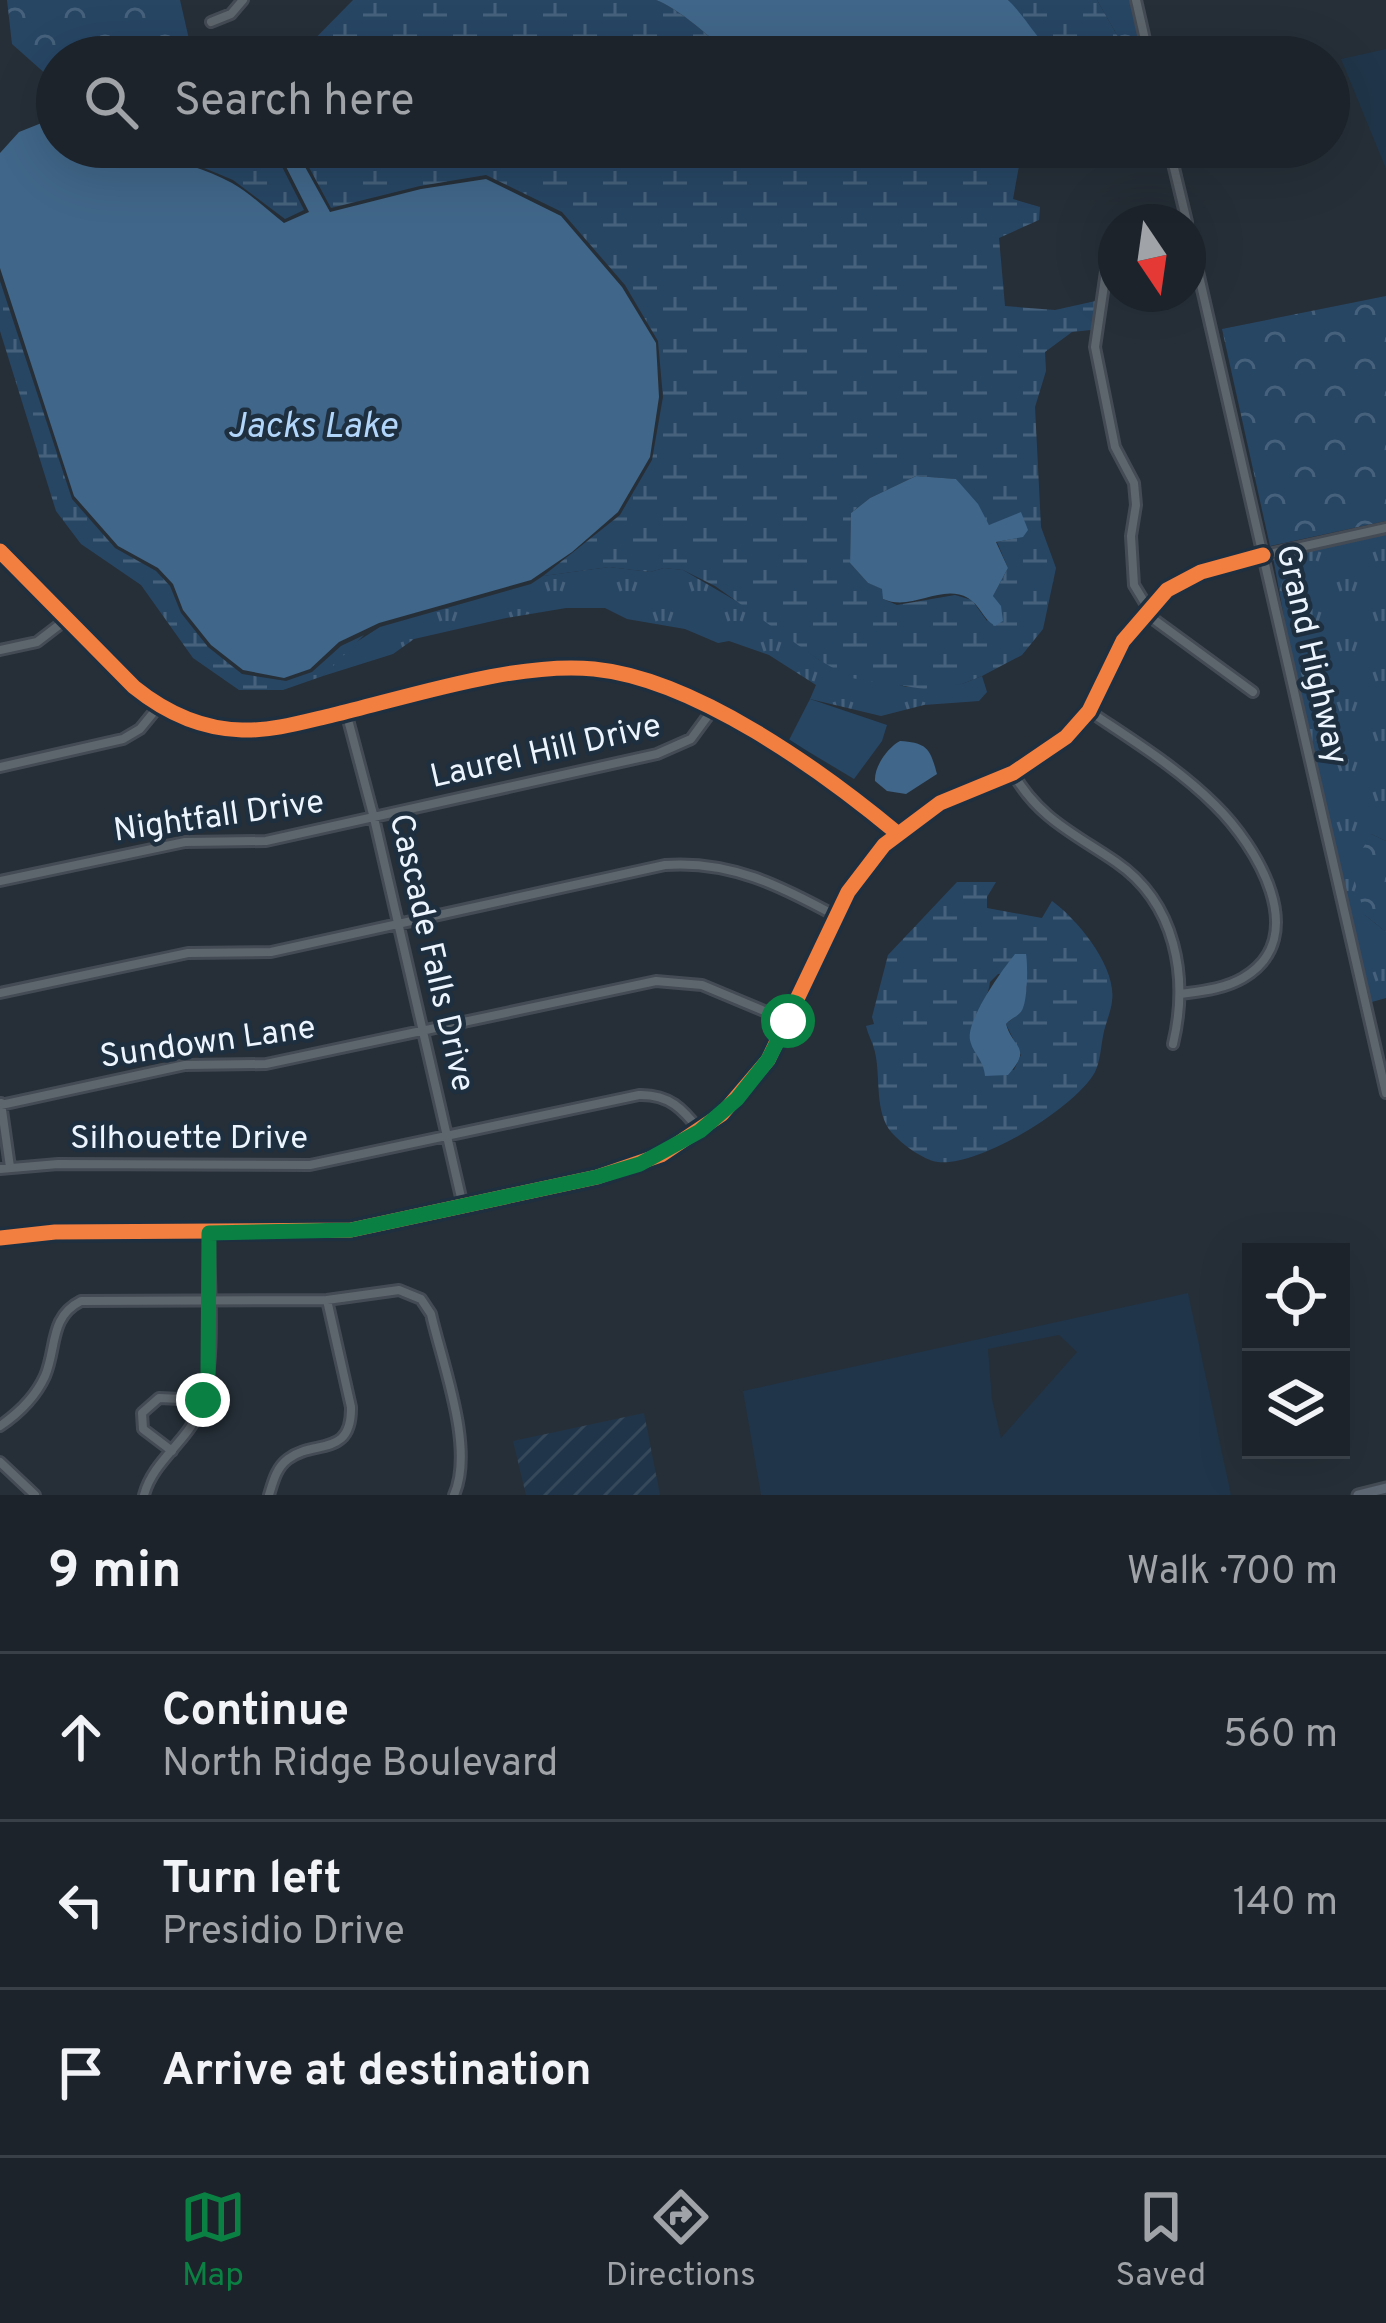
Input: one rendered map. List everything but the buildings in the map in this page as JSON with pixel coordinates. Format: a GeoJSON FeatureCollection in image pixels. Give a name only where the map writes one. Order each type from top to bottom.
{"type":"FeatureCollection","features":[{"type":"Feature","properties":{"kind":"main road"},"geometry":{"type":"LineString","coordinates":[[1358,1495],[1386,1488]]}},
{"type":"Feature","properties":{"kind":"street"},"geometry":{"type":"LineString","coordinates":[[211,22],[231,14],[243,0]]}},
{"type":"Feature","properties":{"kind":"street"},"geometry":{"type":"LineString","coordinates":[[1136,0],[1144,36]]}},
{"type":"Feature","properties":{"kind":"street","name":"Grand Highway"},"geometry":{"type":"LineString","coordinates":[[1174,168],[1183,204]]}},
{"type":"Feature","properties":{"kind":"street","name":"Grand Highway"},"geometry":{"type":"LineString","coordinates":[[1206,305],[1386,1093]]}},
{"type":"Feature","properties":{"kind":"street"},"geometry":{"type":"LineString","coordinates":[[1100,312],[1095,347],[1115,447],[1134,483],[1134,585],[1147,611],[1253,692]]}},
{"type":"Feature","properties":{"kind":"street"},"geometry":{"type":"LineString","coordinates":[[0,1238],[55,1232],[351,1230],[620,1171],[661,1155],[700,1131],[753,1081],[788,1021],[857,878],[897,833],[940,802],[1013,773],[1066,737],[1089,711],[1123,641],[1147,611],[1190,577],[1263,555],[1386,528]]}},
{"type":"Feature","properties":{"kind":"street"},"geometry":{"type":"LineString","coordinates":[[0,551],[158,707],[210,727],[274,729],[518,674],[587,668],[633,675],[665,685],[713,710],[851,793],[897,833]]}},
{"type":"Feature","properties":{"kind":"street"},"geometry":{"type":"LineString","coordinates":[[0,650],[38,642],[67,619]]}},
{"type":"Feature","properties":{"kind":"street"},"geometry":{"type":"LineString","coordinates":[[0,767],[123,740],[140,729],[158,707]]}},
{"type":"Feature","properties":{"kind":"street","name":"Laurel Hill Drive"},"geometry":{"type":"LineString","coordinates":[[374,818],[670,750],[691,739],[713,710]]}},
{"type":"Feature","properties":{"kind":"street"},"geometry":{"type":"LineString","coordinates":[[1089,711],[1217,806],[1258,863],[1274,900],[1277,922],[1262,963],[1229,985],[1180,994]]}},
{"type":"Feature","properties":{"kind":"street","name":"Cascade Falls Drive"},"geometry":{"type":"LineString","coordinates":[[346,712],[463,1206]]}},
{"type":"Feature","properties":{"kind":"street"},"geometry":{"type":"LineString","coordinates":[[1013,773],[1040,812],[1124,868],[1149,895],[1174,942],[1180,994],[1173,1044]]}},
{"type":"Feature","properties":{"kind":"street","name":"Nightfall Drive"},"geometry":{"type":"LineString","coordinates":[[0,881],[185,842],[266,841],[374,818]]}},
{"type":"Feature","properties":{"kind":"street"},"geometry":{"type":"LineString","coordinates":[[0,993],[176,955],[271,952],[683,864],[743,872],[836,916]]}},
{"type":"Feature","properties":{"kind":"street","name":"Sundown Lane"},"geometry":{"type":"LineString","coordinates":[[1,1102],[173,1067],[266,1064],[656,981],[702,985],[788,1021]]}},
{"type":"Feature","properties":{"kind":"street","name":"Silhouette Drive"},"geometry":{"type":"LineString","coordinates":[[5,1168],[310,1165],[649,1095],[677,1104],[700,1131]]}},
{"type":"Feature","properties":{"kind":"street"},"geometry":{"type":"LineString","coordinates":[[1,1102],[5,1168]]}},
{"type":"Feature","properties":{"kind":"street"},"geometry":{"type":"LineString","coordinates":[[144,1495],[151,1476],[192,1425],[203,1400],[208,1375],[209,1233]]}},
{"type":"Feature","properties":{"kind":"street"},"geometry":{"type":"LineString","coordinates":[[0,1426],[24,1407],[40,1385],[57,1324],[72,1306],[90,1300],[327,1300],[399,1290],[427,1306],[462,1448],[462,1472],[454,1495]]}},
{"type":"Feature","properties":{"kind":"street"},"geometry":{"type":"LineString","coordinates":[[269,1495],[277,1472],[288,1459],[336,1443],[350,1423],[351,1407],[327,1300]]}},
{"type":"Feature","properties":{"kind":"street"},"geometry":{"type":"LineString","coordinates":[[172,1451],[143,1429],[142,1413],[159,1398],[203,1400]]}},
{"type":"Feature","properties":{"kind":"street"},"geometry":{"type":"LineString","coordinates":[[0,1462],[35,1495]]}},
{"type":"Feature","properties":{"kind":"shaded area"},"geometry":{"type":"Polygon","coordinates":[[[1386,49],[1386,169],[1350,81],[1350,57],[1386,49]]]}},
{"type":"Feature","properties":{"kind":"shaded area"},"geometry":{"type":"Polygon","coordinates":[[[1188,1293],[1231,1495],[761,1495],[743,1391],[1188,1293]],[[1059,1335],[988,1349],[1001,1438],[1077,1352],[1059,1335]]]}},
{"type":"Feature","properties":{"kind":"shaded area"},"geometry":{"type":"Polygon","coordinates":[[[644,1413],[660,1495],[526,1495],[513,1441],[644,1413]]]}},
{"type":"Feature","properties":{"kind":"green space"},"geometry":{"type":"Polygon","coordinates":[[[7,0],[180,0],[188,36],[36,36],[36,65],[12,44],[7,0]]]}},
{"type":"Feature","properties":{"kind":"green space"},"geometry":{"type":"Polygon","coordinates":[[[353,0],[656,0],[708,36],[318,36],[353,0]]]}},
{"type":"Feature","properties":{"kind":"green space"},"geometry":{"type":"Polygon","coordinates":[[[1008,0],[1097,0],[1118,36],[1035,36],[1008,0]]]}},
{"type":"Feature","properties":{"kind":"green space"},"geometry":{"type":"Polygon","coordinates":[[[1097,0],[1131,0],[1139,36],[1118,36],[1097,0]]]}},
{"type":"Feature","properties":{"kind":"green space"},"geometry":{"type":"Polygon","coordinates":[[[204,168],[283,168],[304,210],[285,219],[233,180],[204,168]]]}},
{"type":"Feature","properties":{"kind":"green space"},"geometry":{"type":"Polygon","coordinates":[[[309,168],[1019,168],[1013,199],[1040,207],[1039,220],[999,238],[1005,306],[1055,310],[1098,300],[1100,312],[1100,329],[1072,332],[1045,352],[1046,371],[1035,407],[1041,527],[1056,568],[1043,629],[1022,655],[962,684],[924,689],[851,678],[715,586],[683,570],[609,567],[543,576],[620,515],[652,460],[663,397],[658,341],[625,285],[562,212],[486,175],[331,208],[309,168]],[[916,476],[870,498],[851,513],[850,563],[868,583],[883,589],[883,599],[897,605],[955,595],[972,600],[987,621],[993,596],[1008,568],[997,542],[1016,538],[989,525],[956,479],[916,476]]]}},
{"type":"Feature","properties":{"kind":"green space"},"geometry":{"type":"Polygon","coordinates":[[[0,281],[72,499],[115,548],[156,571],[208,647],[242,674],[286,681],[312,672],[341,646],[364,635],[323,676],[283,690],[239,690],[193,658],[141,585],[81,544],[56,511],[0,331],[0,281]]]}},
{"type":"Feature","properties":{"kind":"green space"},"geometry":{"type":"Polygon","coordinates":[[[1386,296],[1386,521],[1270,546],[1222,329],[1386,296]]]}},
{"type":"Feature","properties":{"kind":"green space"},"geometry":{"type":"Polygon","coordinates":[[[1386,532],[1386,841],[1371,834],[1365,915],[1386,932],[1386,998],[1368,1003],[1299,699],[1273,557],[1386,532]]]}},
{"type":"Feature","properties":{"kind":"green space"},"geometry":{"type":"Polygon","coordinates":[[[609,567],[683,570],[760,615],[819,660],[906,687],[962,684],[982,676],[987,692],[979,701],[924,705],[881,716],[810,699],[816,685],[769,655],[729,641],[718,643],[685,629],[627,619],[605,608],[566,608],[414,639],[393,654],[323,676],[347,648],[380,627],[531,584],[543,576],[609,567]]]}},
{"type":"Feature","properties":{"kind":"green space"},"geometry":{"type":"Polygon","coordinates":[[[810,699],[887,725],[882,741],[854,779],[789,740],[810,699]]]}},
{"type":"Feature","properties":{"kind":"green space"},"geometry":{"type":"Polygon","coordinates":[[[1371,834],[1386,841],[1386,932],[1365,915],[1351,869],[1371,834]]]}},
{"type":"Feature","properties":{"kind":"green space"},"geometry":{"type":"Polygon","coordinates":[[[957,882],[996,882],[987,908],[1042,918],[1052,901],[1093,945],[1112,988],[1095,1072],[1068,1102],[1000,1145],[956,1161],[938,1162],[919,1155],[886,1125],[875,1052],[866,1026],[874,1024],[888,955],[957,882]],[[1024,971],[998,974],[990,982],[971,1031],[984,1066],[1014,1070],[1021,1055],[1006,1024],[1021,1012],[1027,987],[1024,971]]]}},
{"type":"Feature","properties":{"kind":"water"},"geometry":{"type":"Polygon","coordinates":[[[656,0],[1008,0],[1038,36],[708,36],[656,0]]]}},
{"type":"Feature","properties":{"kind":"water","name":"Jacks Lake"},"geometry":{"type":"Polygon","coordinates":[[[36,125],[36,168],[197,168],[239,187],[284,223],[309,212],[287,168],[306,168],[330,212],[421,189],[486,179],[561,216],[622,287],[656,343],[659,397],[650,457],[618,512],[531,580],[379,623],[339,642],[310,669],[284,678],[243,670],[211,645],[158,568],[118,546],[74,496],[0,268],[0,153],[19,132],[36,125]]]}},
{"type":"Feature","properties":{"kind":"water"},"geometry":{"type":"Polygon","coordinates":[[[916,476],[956,479],[989,525],[1021,512],[1028,530],[1023,537],[996,542],[1008,568],[993,596],[1001,606],[1003,621],[995,626],[972,601],[958,594],[905,602],[883,599],[882,589],[868,583],[850,563],[851,513],[870,498],[916,476]]]}},
{"type":"Feature","properties":{"kind":"water"},"geometry":{"type":"Polygon","coordinates":[[[900,741],[926,748],[937,774],[906,794],[887,791],[875,781],[882,758],[900,741]]]}},
{"type":"Feature","properties":{"kind":"water"},"geometry":{"type":"Polygon","coordinates":[[[1015,954],[1026,954],[1026,993],[1021,1012],[1006,1024],[1019,1048],[1019,1059],[1008,1075],[985,1076],[970,1031],[986,996],[1015,954]]]}},
{"type":"Feature","properties":{"kind":"cycle path"},"geometry":{"type":"LineString","coordinates":[[0,551],[134,687],[198,723],[242,730],[277,728],[498,675],[594,669],[673,690],[755,731],[897,833]]}},
{"type":"Feature","properties":{"kind":"cycle path"},"geometry":{"type":"LineString","coordinates":[[0,1238],[55,1232],[351,1230],[597,1177],[661,1155],[722,1114],[768,1060],[848,892],[884,845],[940,803],[1013,773],[1066,737],[1089,711],[1123,641],[1167,590],[1201,572],[1263,555]]}},
{"type":"Feature","properties":{"kind":"route"},"geometry":{"type":"LineString","coordinates":[[203,1400],[208,1375],[209,1233],[351,1230],[640,1164],[680,1145],[722,1114],[768,1060],[788,1021]]}}]}
